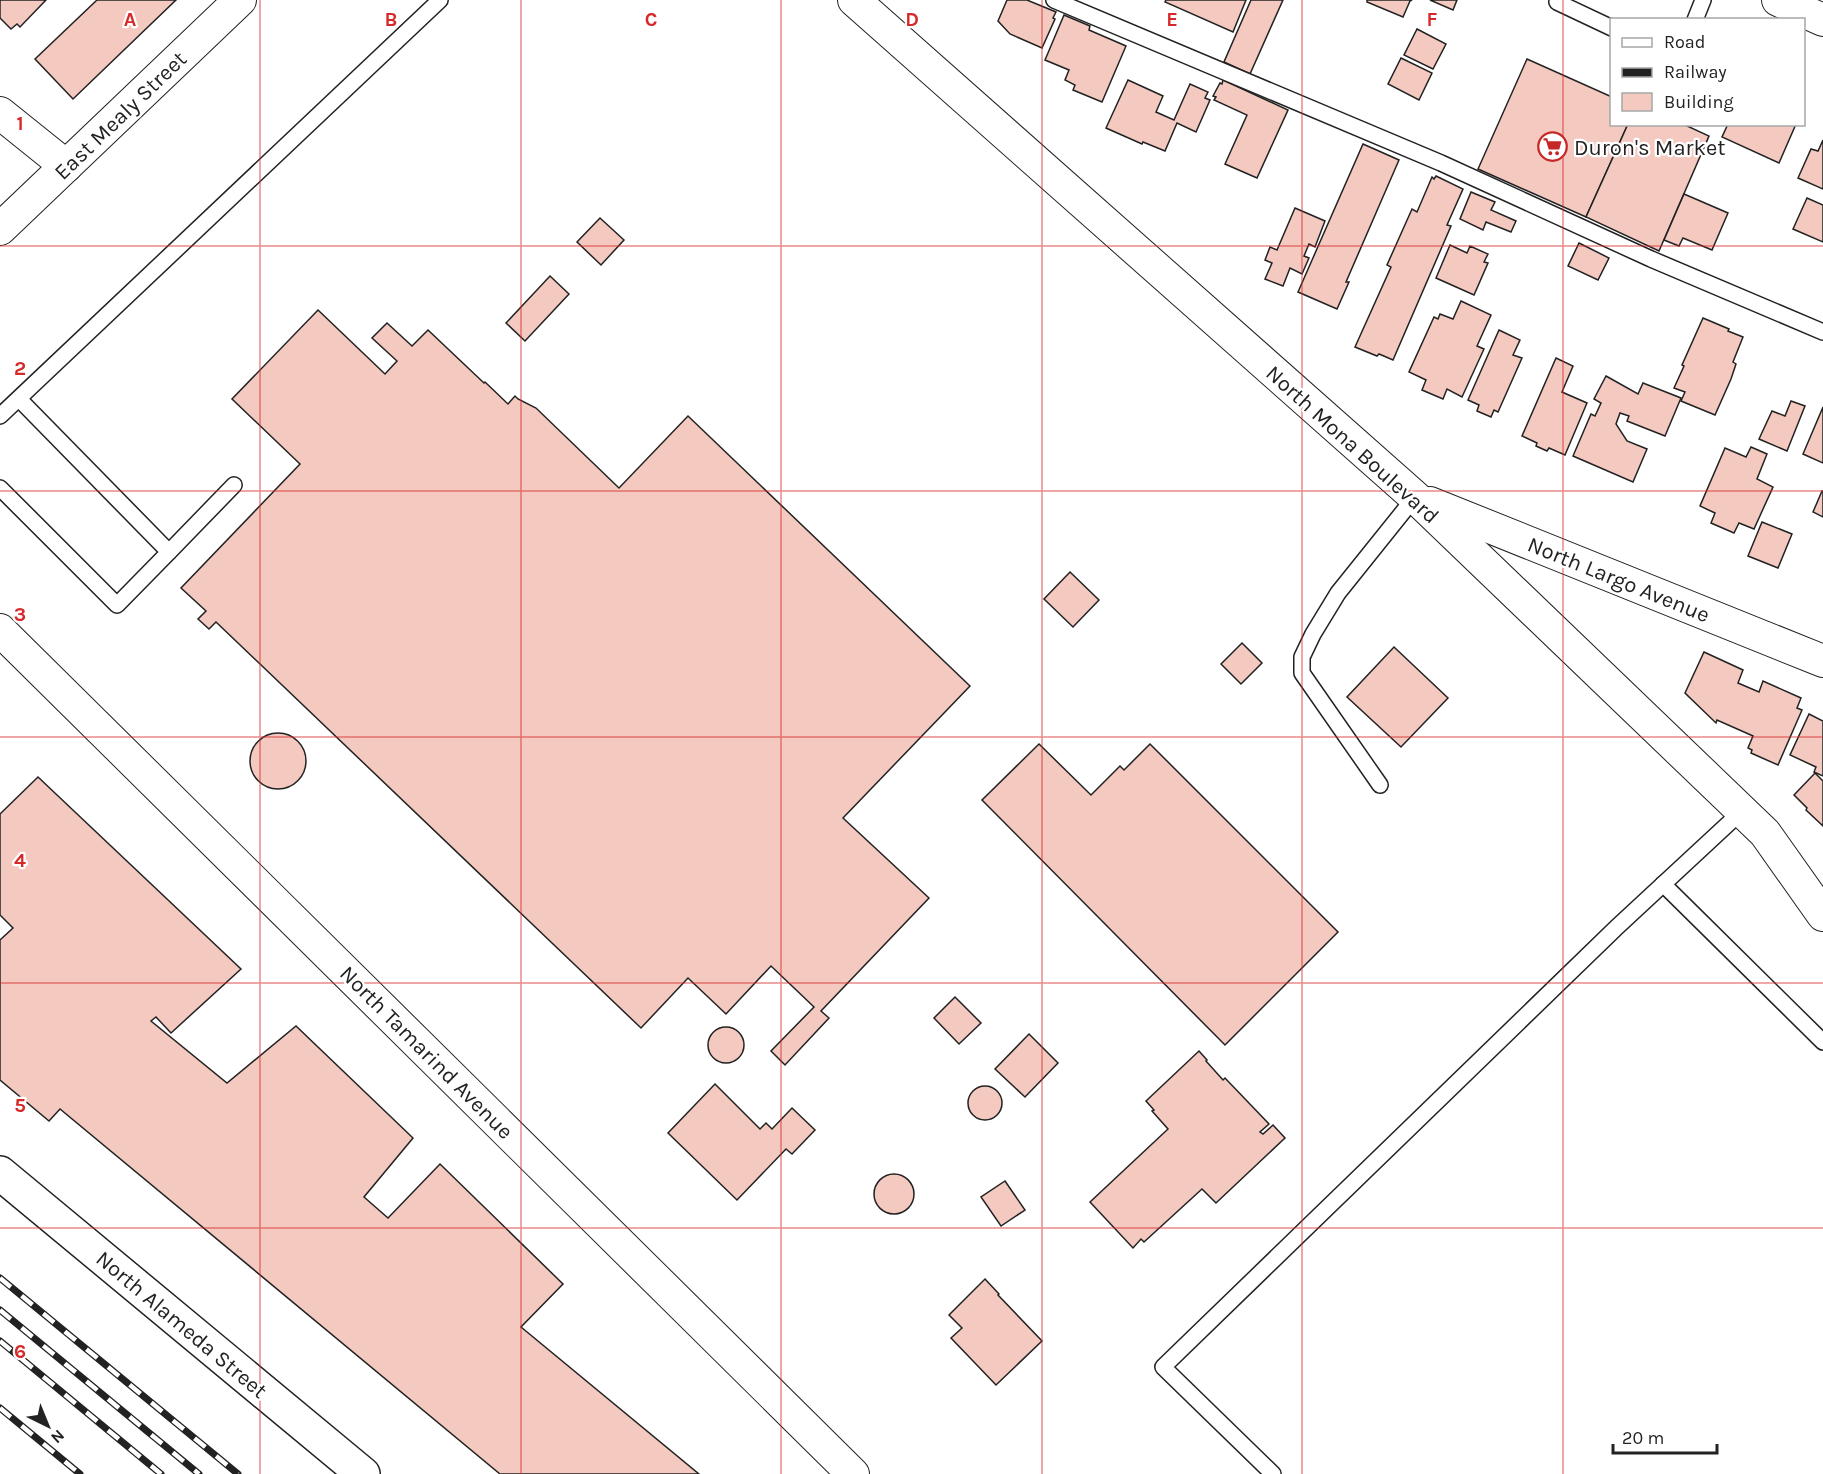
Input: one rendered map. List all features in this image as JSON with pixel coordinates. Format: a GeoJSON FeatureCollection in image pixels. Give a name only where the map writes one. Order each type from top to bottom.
{"type":"FeatureCollection","features":[{"type":"Feature","properties":{"kind":"main road","name":"North Alameda Street"},"geometry":{"type":"LineString","coordinates":[[0,1173],[363,1474]]}},
{"type":"Feature","properties":{"kind":"street","name":"East Mealy Street"},"geometry":{"type":"LineString","coordinates":[[0,230],[240,0]]}},
{"type":"Feature","properties":{"kind":"street","name":"North Mona Boulevard"},"geometry":{"type":"LineString","coordinates":[[855,0],[1415,497],[1765,833],[1823,915]]}},
{"type":"Feature","properties":{"kind":"street"},"geometry":{"type":"LineString","coordinates":[[1778,0],[1823,20]]}},
{"type":"Feature","properties":{"kind":"street"},"geometry":{"type":"LineString","coordinates":[[0,113],[66,166]]}},
{"type":"Feature","properties":{"kind":"street","name":"North Largo Avenue"},"geometry":{"type":"LineString","coordinates":[[1415,497],[1823,661]]}},
{"type":"Feature","properties":{"kind":"street","name":"North Tamarind Avenue"},"geometry":{"type":"LineString","coordinates":[[0,630],[853,1474]]}},
{"type":"Feature","properties":{"kind":"lane"},"geometry":{"type":"LineString","coordinates":[[0,416],[440,0]]}},
{"type":"Feature","properties":{"kind":"lane"},"geometry":{"type":"LineString","coordinates":[[1054,0],[1441,163],[1651,259],[1823,332]]}},
{"type":"Feature","properties":{"kind":"lane"},"geometry":{"type":"LineString","coordinates":[[1558,0],[1557,2],[1610,28]]}},
{"type":"Feature","properties":{"kind":"lane"},"geometry":{"type":"LineString","coordinates":[[1696,18],[1703,0]]}},
{"type":"Feature","properties":{"kind":"lane"},"geometry":{"type":"LineString","coordinates":[[19,399],[169,552]]}},
{"type":"Feature","properties":{"kind":"lane"},"geometry":{"type":"LineString","coordinates":[[0,488],[117,605],[234,485]]}},
{"type":"Feature","properties":{"kind":"lane"},"geometry":{"type":"LineString","coordinates":[[1380,785],[1302,673],[1302,657],[1313,634],[1338,594],[1415,497]]}},
{"type":"Feature","properties":{"kind":"lane"},"geometry":{"type":"LineString","coordinates":[[1273,1474],[1163,1367],[1663,884],[1742,811]]}},
{"type":"Feature","properties":{"kind":"lane"},"geometry":{"type":"LineString","coordinates":[[1663,884],[1823,1042]]}},
{"type":"Feature","properties":{"kind":"building"},"geometry":{"type":"Polygon","coordinates":[[[0,0],[46,0],[20,27],[17,24],[11,29],[0,18],[0,0]]]}},
{"type":"Feature","properties":{"kind":"building"},"geometry":{"type":"Polygon","coordinates":[[[97,0],[176,0],[73,99],[35,59],[97,0]]]}},
{"type":"Feature","properties":{"kind":"building"},"geometry":{"type":"Polygon","coordinates":[[[1007,0],[1027,0],[1056,12],[1042,48],[1010,34],[998,21],[1007,0]]]}},
{"type":"Feature","properties":{"kind":"building"},"geometry":{"type":"Polygon","coordinates":[[[1166,0],[1246,0],[1233,32],[1165,2],[1166,0]]]}},
{"type":"Feature","properties":{"kind":"building"},"geometry":{"type":"Polygon","coordinates":[[[1251,0],[1283,0],[1250,74],[1224,62],[1251,0]]]}},
{"type":"Feature","properties":{"kind":"building"},"geometry":{"type":"Polygon","coordinates":[[[1367,0],[1412,0],[1403,17],[1367,2],[1367,0]]]}},
{"type":"Feature","properties":{"kind":"building"},"geometry":{"type":"Polygon","coordinates":[[[1430,0],[1457,0],[1453,10],[1430,0]]]}},
{"type":"Feature","properties":{"kind":"building"},"geometry":{"type":"Polygon","coordinates":[[[1064,15],[1090,26],[1089,30],[1126,46],[1102,102],[1073,90],[1075,85],[1065,80],[1069,70],[1045,60],[1064,15]]]}},
{"type":"Feature","properties":{"kind":"building"},"geometry":{"type":"Polygon","coordinates":[[[1417,29],[1446,44],[1433,69],[1404,55],[1417,29]]]}},
{"type":"Feature","properties":{"kind":"building"},"geometry":{"type":"Polygon","coordinates":[[[1401,58],[1432,73],[1419,100],[1388,84],[1401,58]]]}},
{"type":"Feature","properties":{"kind":"building","name":"Duron's Market"},"geometry":{"type":"Polygon","coordinates":[[[1527,59],[1610,96],[1610,126],[1627,126],[1586,217],[1478,169],[1527,59]]]}},
{"type":"Feature","properties":{"kind":"building"},"geometry":{"type":"Polygon","coordinates":[[[1128,80],[1163,96],[1156,112],[1174,120],[1190,84],[1208,92],[1205,98],[1210,100],[1196,132],[1177,123],[1165,151],[1143,142],[1142,144],[1106,128],[1128,80]]]}},
{"type":"Feature","properties":{"kind":"building"},"geometry":{"type":"Polygon","coordinates":[[[1223,80],[1288,110],[1257,178],[1225,164],[1247,115],[1214,100],[1216,97],[1213,96],[1223,80]]]}},
{"type":"Feature","properties":{"kind":"building","name":"Duron's Market"},"geometry":{"type":"Polygon","coordinates":[[[1627,126],[1687,126],[1709,136],[1659,251],[1586,217],[1627,126]]]}},
{"type":"Feature","properties":{"kind":"building"},"geometry":{"type":"Polygon","coordinates":[[[1727,126],[1795,126],[1779,163],[1722,137],[1727,126]]]}},
{"type":"Feature","properties":{"kind":"building"},"geometry":{"type":"Polygon","coordinates":[[[1823,140],[1823,189],[1798,178],[1811,149],[1818,151],[1823,140]]]}},
{"type":"Feature","properties":{"kind":"building"},"geometry":{"type":"Polygon","coordinates":[[[1363,144],[1399,160],[1346,282],[1349,282],[1337,309],[1298,292],[1363,144]]]}},
{"type":"Feature","properties":{"kind":"building"},"geometry":{"type":"Polygon","coordinates":[[[1436,176],[1463,189],[1447,225],[1451,226],[1393,360],[1379,354],[1377,356],[1355,347],[1391,267],[1387,265],[1412,209],[1417,212],[1432,177],[1434,179],[1436,176]]]}},
{"type":"Feature","properties":{"kind":"building"},"geometry":{"type":"Polygon","coordinates":[[[1471,192],[1495,202],[1491,210],[1516,221],[1511,232],[1486,222],[1483,230],[1460,219],[1471,192]]]}},
{"type":"Feature","properties":{"kind":"building"},"geometry":{"type":"Polygon","coordinates":[[[1684,194],[1728,213],[1712,250],[1683,238],[1679,246],[1664,240],[1684,194]]]}},
{"type":"Feature","properties":{"kind":"building"},"geometry":{"type":"Polygon","coordinates":[[[1807,198],[1823,205],[1823,242],[1793,229],[1807,198]]]}},
{"type":"Feature","properties":{"kind":"building"},"geometry":{"type":"Polygon","coordinates":[[[1295,208],[1325,221],[1315,247],[1309,244],[1304,256],[1309,258],[1302,274],[1290,268],[1283,286],[1265,279],[1272,263],[1265,260],[1270,247],[1277,250],[1295,208]]]}},
{"type":"Feature","properties":{"kind":"building"},"geometry":{"type":"Polygon","coordinates":[[[600,218],[624,240],[601,265],[577,242],[600,218]]]}},
{"type":"Feature","properties":{"kind":"building"},"geometry":{"type":"Polygon","coordinates":[[[1579,243],[1609,258],[1598,280],[1568,266],[1579,243]]]}},
{"type":"Feature","properties":{"kind":"building"},"geometry":{"type":"Polygon","coordinates":[[[1450,245],[1467,253],[1470,246],[1488,254],[1484,262],[1488,263],[1474,295],[1436,278],[1450,245]]]}},
{"type":"Feature","properties":{"kind":"building"},"geometry":{"type":"Polygon","coordinates":[[[550,276],[569,294],[525,341],[506,323],[550,276]]]}},
{"type":"Feature","properties":{"kind":"building"},"geometry":{"type":"Polygon","coordinates":[[[1461,301],[1491,315],[1477,346],[1484,349],[1462,397],[1447,389],[1443,399],[1422,390],[1426,380],[1409,372],[1434,317],[1438,319],[1440,314],[1453,319],[1461,301]]]}},
{"type":"Feature","properties":{"kind":"building"},"geometry":{"type":"Polygon","coordinates":[[[318,310],[385,374],[397,361],[372,338],[387,323],[412,346],[428,330],[508,404],[515,396],[536,408],[619,488],[688,416],[970,686],[843,818],[929,898],[821,1011],[829,1018],[785,1065],[771,1051],[814,1007],[771,966],[726,1014],[688,978],[641,1028],[216,622],[209,629],[198,619],[206,611],[181,588],[300,464],[232,399],[318,310]]]}},
{"type":"Feature","properties":{"kind":"building"},"geometry":{"type":"Polygon","coordinates":[[[1703,318],[1743,337],[1733,362],[1736,364],[1731,379],[1715,415],[1681,401],[1685,392],[1674,388],[1703,318]]]}},
{"type":"Feature","properties":{"kind":"building"},"geometry":{"type":"Polygon","coordinates":[[[1499,330],[1520,340],[1513,355],[1522,358],[1498,412],[1494,410],[1491,417],[1477,411],[1479,405],[1468,400],[1499,330]]]}},
{"type":"Feature","properties":{"kind":"building"},"geometry":{"type":"Polygon","coordinates":[[[1556,358],[1573,366],[1562,392],[1587,403],[1565,455],[1549,448],[1547,451],[1522,436],[1556,358]]]}},
{"type":"Feature","properties":{"kind":"building"},"geometry":{"type":"Polygon","coordinates":[[[1606,376],[1638,394],[1643,383],[1681,398],[1665,436],[1627,421],[1629,416],[1620,413],[1616,424],[1627,441],[1647,449],[1633,482],[1573,456],[1591,414],[1595,416],[1601,403],[1594,399],[1606,376]]]}},
{"type":"Feature","properties":{"kind":"building"},"geometry":{"type":"Polygon","coordinates":[[[1791,401],[1805,406],[1787,451],[1759,439],[1772,411],[1785,416],[1791,401]]]}},
{"type":"Feature","properties":{"kind":"building"},"geometry":{"type":"Polygon","coordinates":[[[1823,407],[1823,463],[1803,454],[1823,407]]]}},
{"type":"Feature","properties":{"kind":"building"},"geometry":{"type":"Polygon","coordinates":[[[1751,447],[1767,454],[1757,479],[1773,487],[1754,529],[1739,523],[1734,533],[1711,523],[1715,513],[1700,506],[1725,448],[1746,457],[1751,447]]]}},
{"type":"Feature","properties":{"kind":"building"},"geometry":{"type":"Polygon","coordinates":[[[1823,491],[1823,517],[1813,512],[1823,491]]]}},
{"type":"Feature","properties":{"kind":"building"},"geometry":{"type":"Polygon","coordinates":[[[1762,522],[1792,534],[1778,568],[1748,556],[1762,522]]]}},
{"type":"Feature","properties":{"kind":"building"},"geometry":{"type":"Polygon","coordinates":[[[1070,572],[1099,600],[1073,627],[1044,599],[1070,572]]]}},
{"type":"Feature","properties":{"kind":"building"},"geometry":{"type":"Polygon","coordinates":[[[1242,643],[1262,663],[1241,684],[1221,664],[1242,643]]]}},
{"type":"Feature","properties":{"kind":"building"},"geometry":{"type":"Polygon","coordinates":[[[1394,647],[1448,698],[1401,747],[1347,697],[1394,647]]]}},
{"type":"Feature","properties":{"kind":"building"},"geometry":{"type":"Polygon","coordinates":[[[1704,652],[1743,670],[1738,683],[1759,692],[1763,681],[1801,698],[1797,708],[1802,710],[1778,765],[1751,753],[1752,750],[1748,748],[1753,736],[1717,720],[1716,723],[1685,693],[1704,652]]]}},
{"type":"Feature","properties":{"kind":"building"},"geometry":{"type":"Polygon","coordinates":[[[1809,714],[1823,721],[1823,776],[1814,772],[1816,767],[1790,755],[1809,714]]]}},
{"type":"Feature","properties":{"kind":"building"},"geometry":{"type":"Polygon","coordinates":[[[278,733],[289,735],[298,741],[304,750],[306,761],[304,772],[298,781],[289,787],[278,789],[267,787],[258,781],[252,772],[250,761],[252,750],[258,741],[267,735],[278,733]]]}},
{"type":"Feature","properties":{"kind":"building"},"geometry":{"type":"Polygon","coordinates":[[[1039,744],[1091,795],[1120,766],[1124,770],[1150,744],[1338,932],[1225,1045],[982,800],[1039,744]]]}},
{"type":"Feature","properties":{"kind":"building"},"geometry":{"type":"Polygon","coordinates":[[[1815,773],[1823,781],[1823,826],[1794,795],[1815,773]]]}},
{"type":"Feature","properties":{"kind":"building"},"geometry":{"type":"Polygon","coordinates":[[[38,777],[241,969],[171,1033],[156,1017],[151,1021],[227,1083],[296,1026],[413,1138],[364,1197],[388,1218],[440,1164],[563,1284],[521,1327],[699,1474],[500,1474],[60,1109],[49,1121],[0,1080],[0,940],[13,928],[0,915],[0,814],[38,777]]]}},
{"type":"Feature","properties":{"kind":"building"},"geometry":{"type":"Polygon","coordinates":[[[955,997],[981,1023],[959,1044],[934,1018],[955,997]]]}},
{"type":"Feature","properties":{"kind":"building"},"geometry":{"type":"Polygon","coordinates":[[[726,1027],[739,1032],[744,1045],[739,1058],[726,1063],[713,1058],[708,1045],[713,1032],[726,1027]]]}},
{"type":"Feature","properties":{"kind":"building"},"geometry":{"type":"Polygon","coordinates":[[[1029,1034],[1058,1063],[1025,1097],[995,1069],[1029,1034]]]}},
{"type":"Feature","properties":{"kind":"building"},"geometry":{"type":"Polygon","coordinates":[[[1199,1051],[1223,1080],[1225,1078],[1269,1124],[1260,1132],[1263,1134],[1273,1125],[1285,1138],[1216,1203],[1202,1189],[1144,1242],[1141,1239],[1133,1248],[1090,1202],[1168,1129],[1146,1101],[1199,1051]]]}},
{"type":"Feature","properties":{"kind":"building"},"geometry":{"type":"Polygon","coordinates":[[[715,1084],[760,1129],[766,1123],[772,1129],[792,1108],[815,1130],[792,1154],[786,1149],[737,1200],[668,1133],[715,1084]]]}},
{"type":"Feature","properties":{"kind":"building"},"geometry":{"type":"Polygon","coordinates":[[[985,1086],[997,1091],[1002,1103],[997,1115],[985,1120],[973,1115],[968,1103],[973,1091],[985,1086]]]}},
{"type":"Feature","properties":{"kind":"building"},"geometry":{"type":"Polygon","coordinates":[[[894,1174],[908,1180],[914,1194],[908,1208],[894,1214],[880,1208],[874,1194],[880,1180],[894,1174]]]}},
{"type":"Feature","properties":{"kind":"building"},"geometry":{"type":"Polygon","coordinates":[[[1005,1181],[1025,1210],[1001,1226],[981,1197],[1005,1181]]]}},
{"type":"Feature","properties":{"kind":"building"},"geometry":{"type":"Polygon","coordinates":[[[985,1279],[1042,1341],[996,1385],[951,1338],[962,1328],[949,1315],[985,1279]]]}},
{"type":"Feature","properties":{"kind":"railway"},"geometry":{"type":"LineString","coordinates":[[0,1278],[238,1474]]}},
{"type":"Feature","properties":{"kind":"railway"},"geometry":{"type":"LineString","coordinates":[[0,1310],[199,1474]]}},
{"type":"Feature","properties":{"kind":"railway"},"geometry":{"type":"LineString","coordinates":[[0,1341],[161,1474]]}},
{"type":"Feature","properties":{"kind":"railway"},"geometry":{"type":"LineString","coordinates":[[0,1408],[80,1474]]}},
{"type":"Feature","properties":{"kind":"place","name":"Duron's Market"},"geometry":{"type":"Point","coordinates":[1553,147]}}]}
